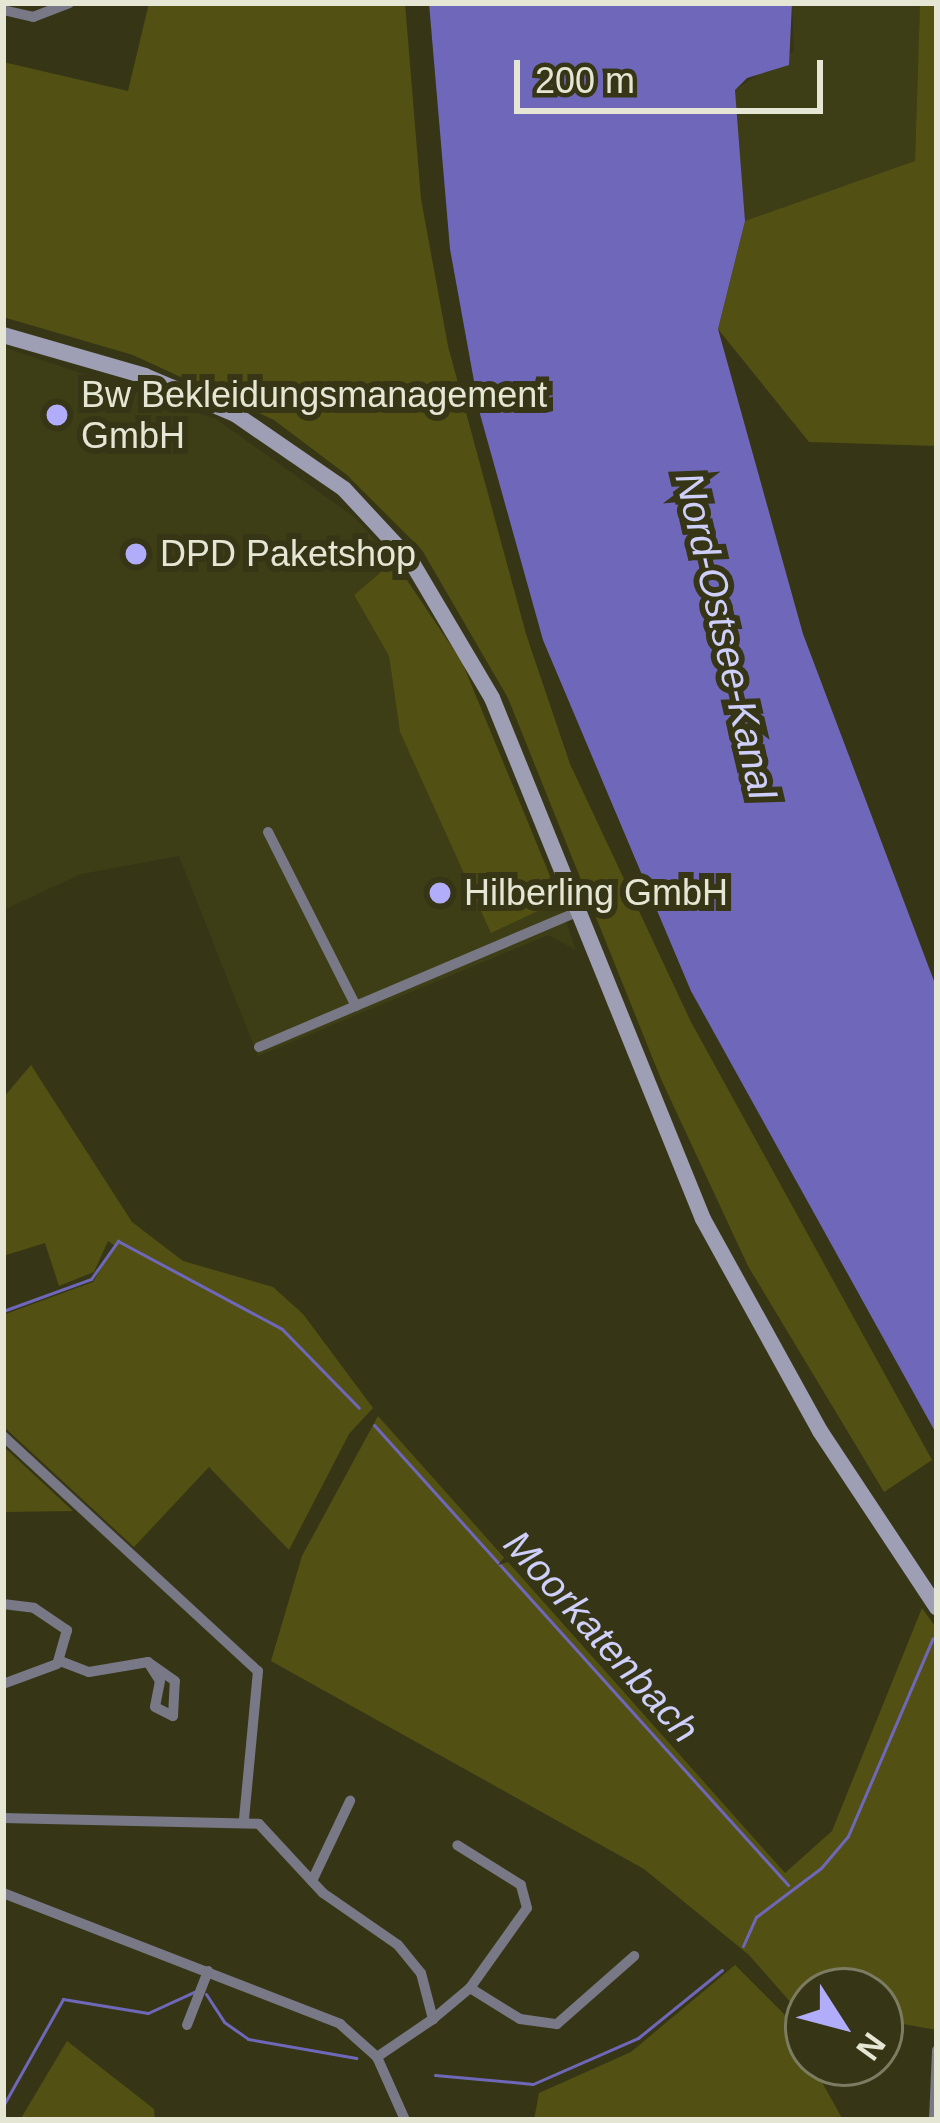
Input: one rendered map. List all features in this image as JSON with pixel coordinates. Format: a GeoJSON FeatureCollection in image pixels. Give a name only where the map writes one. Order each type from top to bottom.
{"type":"FeatureCollection","features":[{"type":"Feature","properties":{"kind":"main road"},"geometry":{"type":"LineString","coordinates":[[3,335],[192,393],[276,438],[361,505],[411,561],[467,648],[671,1150],[738,1287],[820,1431],[937,1608]]}},
{"type":"Feature","properties":{"kind":"street"},"geometry":{"type":"LineString","coordinates":[[3,10],[33,17],[69,3]]}},
{"type":"Feature","properties":{"kind":"street"},"geometry":{"type":"LineString","coordinates":[[268,832],[356,1006]]}},
{"type":"Feature","properties":{"kind":"street"},"geometry":{"type":"LineString","coordinates":[[259,1047],[575,913]]}},
{"type":"Feature","properties":{"kind":"street"},"geometry":{"type":"LineString","coordinates":[[3,1436],[258,1671],[244,1820]]}},
{"type":"Feature","properties":{"kind":"street"},"geometry":{"type":"LineString","coordinates":[[3,1604],[34,1608],[67,1630],[61,1661]]}},
{"type":"Feature","properties":{"kind":"street"},"geometry":{"type":"LineString","coordinates":[[3,1684],[61,1661],[89,1672],[148,1663],[175,1681],[173,1716],[155,1707],[160,1681],[148,1663]]}},
{"type":"Feature","properties":{"kind":"street"},"geometry":{"type":"LineString","coordinates":[[312,1881],[350,1801]]}},
{"type":"Feature","properties":{"kind":"street"},"geometry":{"type":"LineString","coordinates":[[3,1818],[244,1820],[271,1832],[312,1881],[411,1959],[433,2019]]}},
{"type":"Feature","properties":{"kind":"street"},"geometry":{"type":"LineString","coordinates":[[377,2057],[470,1988],[528,1900],[521,1885],[457,1845]]}},
{"type":"Feature","properties":{"kind":"street"},"geometry":{"type":"LineString","coordinates":[[3,1893],[205,1977],[317,2012],[377,2057],[405,2120]]}},
{"type":"Feature","properties":{"kind":"street"},"geometry":{"type":"LineString","coordinates":[[470,1988],[520,2019],[557,2024],[634,1956]]}},
{"type":"Feature","properties":{"kind":"street"},"geometry":{"type":"LineString","coordinates":[[187,2025],[205,1977]]}},
{"type":"Feature","properties":{"kind":"street"},"geometry":{"type":"LineString","coordinates":[[934,2120],[937,2050]]}},
{"type":"Feature","properties":{"kind":"shaded area"},"geometry":{"type":"Polygon","coordinates":[[[149,3],[405,3],[421,199],[448,346],[526,634],[570,764],[691,1022],[932,1460],[884,1492],[748,1266],[661,1079],[508,698],[422,550],[347,475],[274,420],[133,355],[3,317],[3,62],[128,91],[149,3]]]}},
{"type":"Feature","properties":{"kind":"shaded area"},"geometry":{"type":"Polygon","coordinates":[[[792,3],[920,3],[915,162],[745,221],[735,90],[794,51],[792,3]]]}},
{"type":"Feature","properties":{"kind":"shaded area"},"geometry":{"type":"Polygon","coordinates":[[[920,3],[937,3],[937,446],[809,442],[718,329],[745,221],[915,161],[920,3]]]}},
{"type":"Feature","properties":{"kind":"shaded area"},"geometry":{"type":"Polygon","coordinates":[[[3,347],[216,419],[354,517],[394,561],[354,595],[389,656],[400,732],[491,932],[549,892],[550,876],[576,950],[548,935],[258,1056],[179,856],[81,874],[3,910],[3,347]]]}},
{"type":"Feature","properties":{"kind":"shaded area"},"geometry":{"type":"Polygon","coordinates":[[[394,561],[462,662],[550,876],[540,910],[491,933],[400,732],[389,656],[354,595],[394,561]]]}},
{"type":"Feature","properties":{"kind":"shaded area"},"geometry":{"type":"Polygon","coordinates":[[[31,1065],[132,1222],[183,1261],[273,1287],[303,1314],[373,1408],[349,1434],[289,1550],[209,1467],[134,1547],[3,1426],[3,1315],[93,1282],[115,1246],[108,1241],[94,1272],[59,1286],[45,1243],[3,1256],[3,1098],[31,1065]]]}},
{"type":"Feature","properties":{"kind":"shaded area"},"geometry":{"type":"Polygon","coordinates":[[[378,1416],[785,1873],[832,1831],[922,1608],[937,1629],[937,2030],[904,2024],[904,1967],[784,1967],[784,1995],[749,1955],[644,1869],[271,1661],[302,1556],[378,1416]]]}},
{"type":"Feature","properties":{"kind":"shaded area"},"geometry":{"type":"Polygon","coordinates":[[[3,1446],[73,1511],[3,1512],[3,1446]]]}},
{"type":"Feature","properties":{"kind":"shaded area"},"geometry":{"type":"Polygon","coordinates":[[[735,1965],[784,2014],[784,2087],[825,2087],[843,2120],[534,2120],[539,2093],[631,2052],[735,1965]]]}},
{"type":"Feature","properties":{"kind":"shaded area"},"geometry":{"type":"Polygon","coordinates":[[[67,2041],[154,2109],[155,2120],[20,2120],[67,2041]]]}},
{"type":"Feature","properties":{"kind":"water","name":"Nord-Ostsee-Kanal"},"geometry":{"type":"Polygon","coordinates":[[[429,3],[792,3],[789,65],[747,78],[735,90],[745,221],[718,329],[803,634],[937,989],[937,1435],[691,991],[543,640],[480,414],[450,249],[429,3]]]}},
{"type":"Feature","properties":{"kind":"waterway","name":"Moorkatenbach"},"geometry":{"type":"LineString","coordinates":[[3,1311],[91,1279],[118,1241],[282,1329],[359,1408]]}},
{"type":"Feature","properties":{"kind":"waterway","name":"Moorkatenbach"},"geometry":{"type":"LineString","coordinates":[[374,1425],[788,1885]]}},
{"type":"Feature","properties":{"kind":"waterway"},"geometry":{"type":"LineString","coordinates":[[743,1946],[756,1917],[821,1868],[848,1836],[933,1638]]}},
{"type":"Feature","properties":{"kind":"waterway"},"geometry":{"type":"LineString","coordinates":[[435,2075],[533,2084],[638,2038],[722,1970]]}},
{"type":"Feature","properties":{"kind":"waterway"},"geometry":{"type":"LineString","coordinates":[[3,2106],[63,1999],[148,2013],[198,1990]]}},
{"type":"Feature","properties":{"kind":"waterway"},"geometry":{"type":"LineString","coordinates":[[206,1994],[224,2022],[248,2039],[356,2058]]}},
{"type":"Feature","properties":{"kind":"place","name":"Bw Bekleidungsmanagement GmbH"},"geometry":{"type":"Point","coordinates":[57,415]}},
{"type":"Feature","properties":{"kind":"place","name":"DPD Paketshop"},"geometry":{"type":"Point","coordinates":[136,554]}},
{"type":"Feature","properties":{"kind":"place","name":"Hilberling GmbH"},"geometry":{"type":"Point","coordinates":[440,893]}}]}
